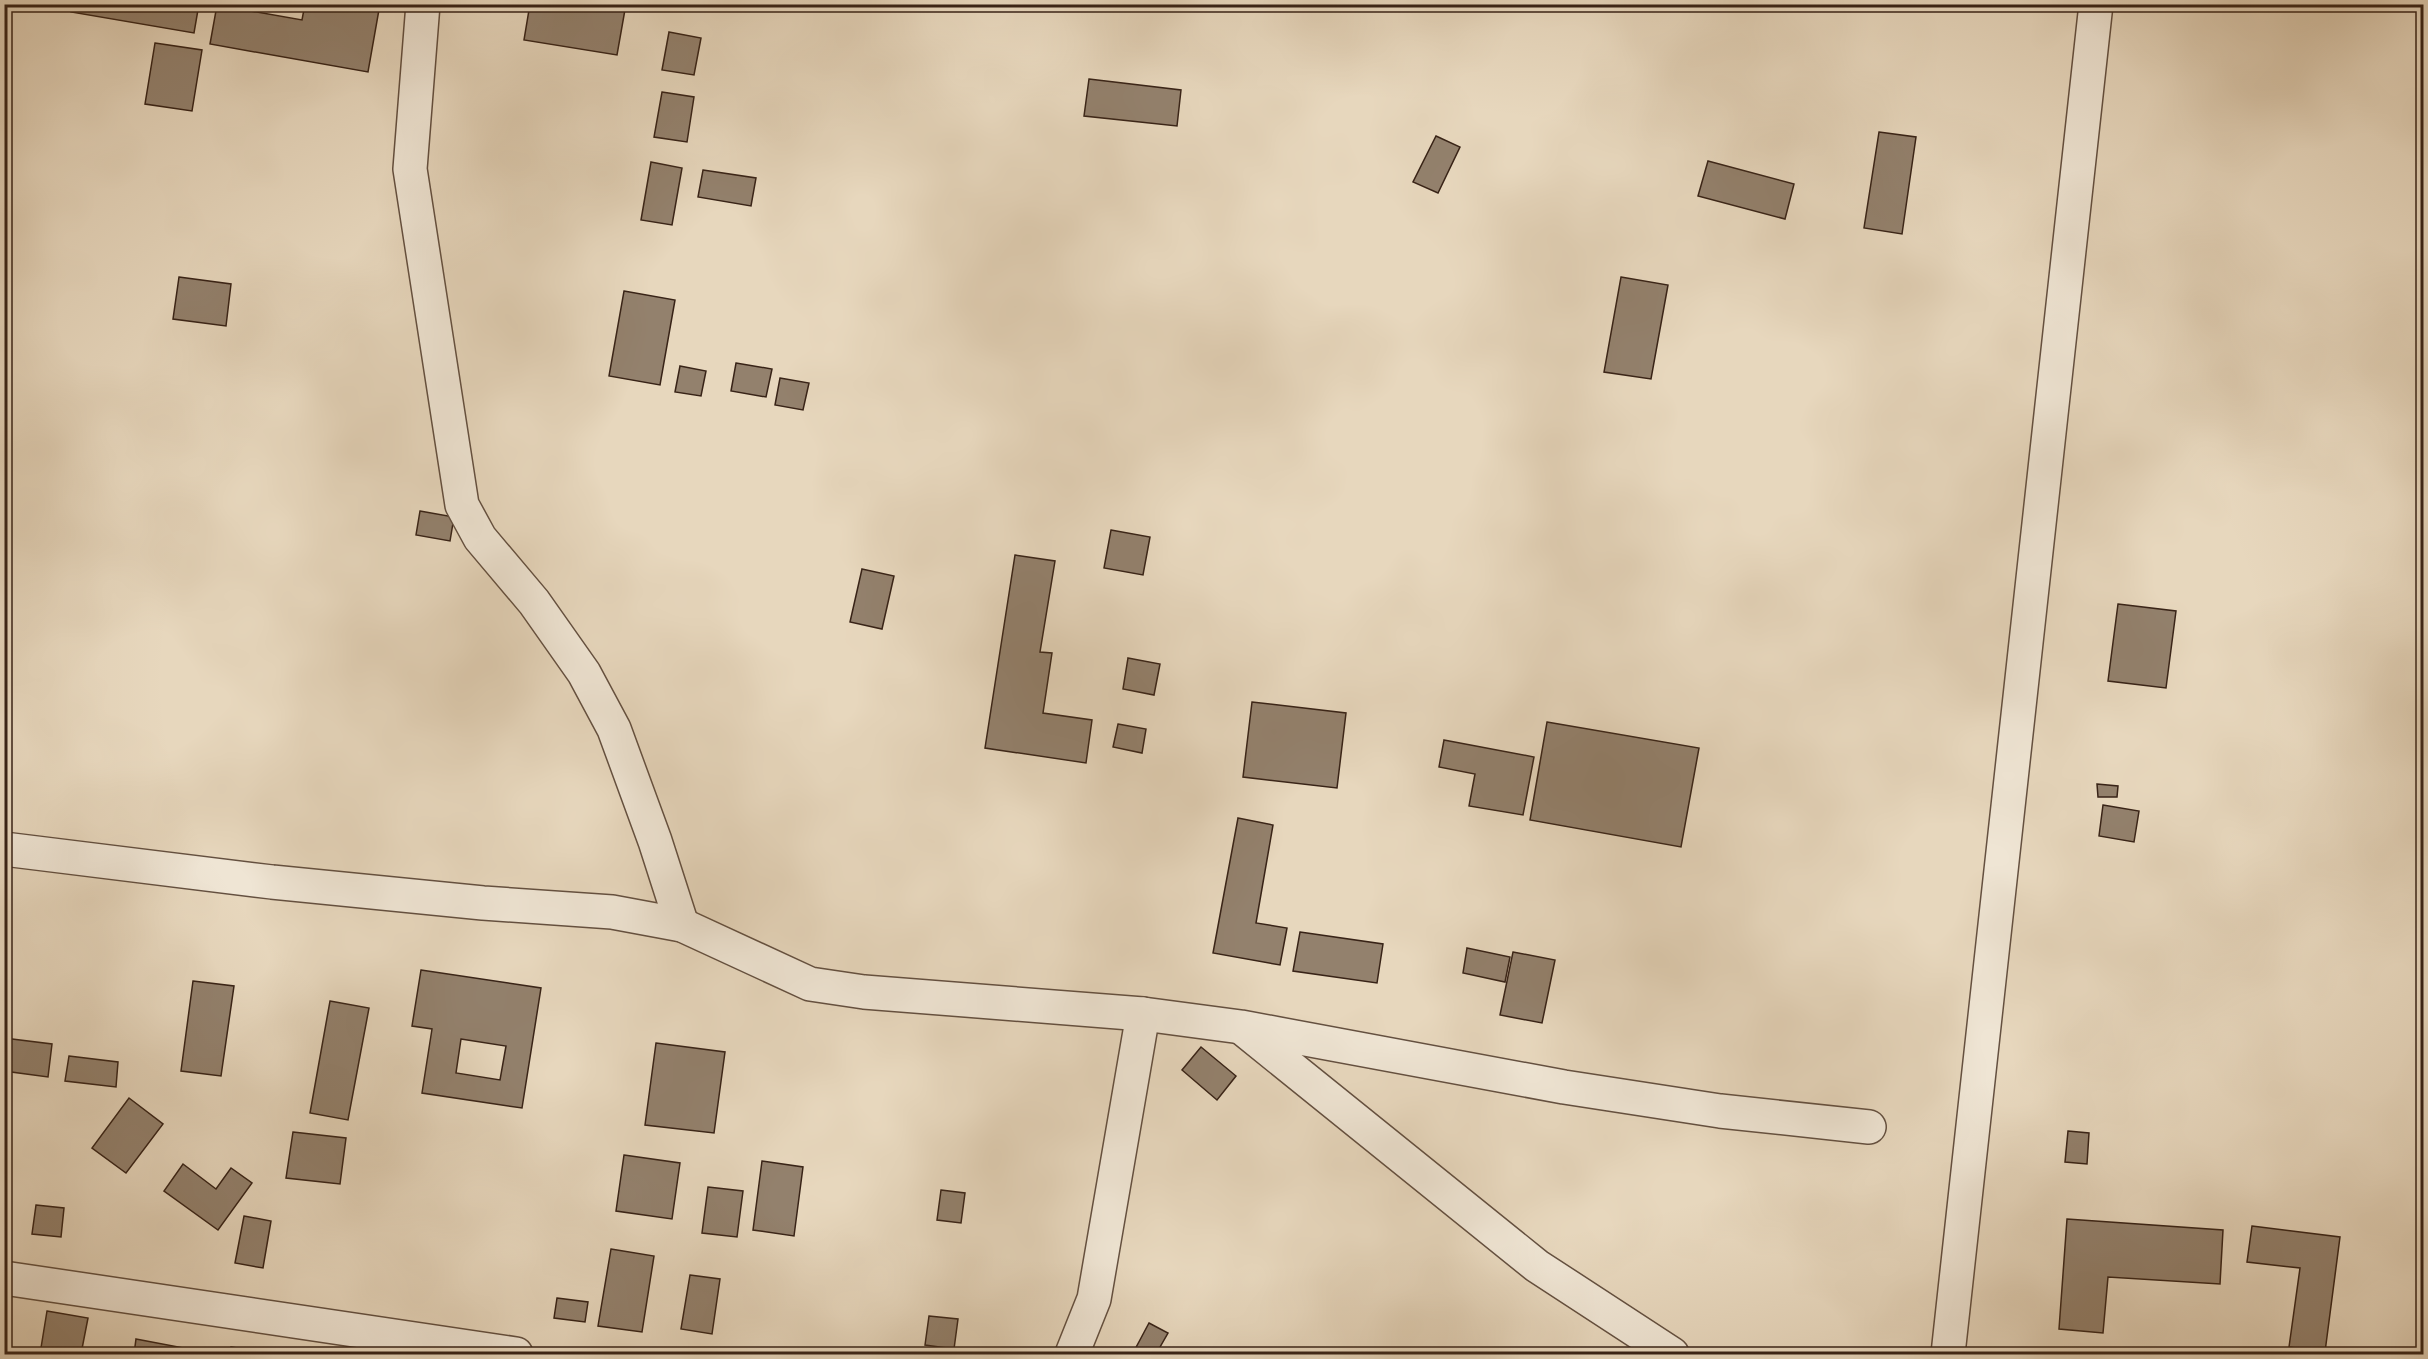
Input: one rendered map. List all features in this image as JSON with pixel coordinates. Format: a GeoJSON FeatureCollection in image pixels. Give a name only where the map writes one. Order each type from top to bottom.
{"type":"FeatureCollection","features":[{"type":"Feature","properties":{"kind":"street"},"geometry":{"type":"LineString","coordinates":[[423,4],[410,169],[462,504],[480,538],[534,602],[584,673],[614,729],[655,841],[682,925]]}},
{"type":"Feature","properties":{"kind":"street"},"geometry":{"type":"LineString","coordinates":[[1948,1354],[2096,4]]}},
{"type":"Feature","properties":{"kind":"street"},"geometry":{"type":"LineString","coordinates":[[4,849],[272,882],[483,903],[612,912],[682,925],[810,984],[864,992],[1143,1014],[1241,1027],[1720,1112],[1869,1127]]}},
{"type":"Feature","properties":{"kind":"street"},"geometry":{"type":"LineString","coordinates":[[1072,1354],[1094,1299],[1143,1014]]}},
{"type":"Feature","properties":{"kind":"street"},"geometry":{"type":"LineString","coordinates":[[1241,1027],[1537,1266],[1672,1354]]}},
{"type":"Feature","properties":{"kind":"street"},"geometry":{"type":"LineString","coordinates":[[4,1278],[516,1354]]}},
{"type":"Feature","properties":{"kind":"building"},"geometry":{"type":"Polygon","coordinates":[[[72,4],[199,4],[194,33],[71,12],[72,4]]]}},
{"type":"Feature","properties":{"kind":"building"},"geometry":{"type":"Polygon","coordinates":[[[305,4],[380,4],[368,72],[210,44],[217,5],[302,20],[305,4]]]}},
{"type":"Feature","properties":{"kind":"building"},"geometry":{"type":"Polygon","coordinates":[[[530,4],[626,4],[617,55],[524,40],[530,4]]]}},
{"type":"Feature","properties":{"kind":"building"},"geometry":{"type":"Polygon","coordinates":[[[669,32],[701,38],[694,75],[662,70],[669,32]]]}},
{"type":"Feature","properties":{"kind":"building"},"geometry":{"type":"Polygon","coordinates":[[[155,43],[202,50],[192,111],[145,104],[155,43]]]}},
{"type":"Feature","properties":{"kind":"building"},"geometry":{"type":"Polygon","coordinates":[[[1089,79],[1181,90],[1177,126],[1084,116],[1089,79]]]}},
{"type":"Feature","properties":{"kind":"building"},"geometry":{"type":"Polygon","coordinates":[[[662,92],[694,97],[687,142],[654,137],[662,92]]]}},
{"type":"Feature","properties":{"kind":"building"},"geometry":{"type":"Polygon","coordinates":[[[1879,132],[1916,137],[1902,234],[1864,228],[1879,132]]]}},
{"type":"Feature","properties":{"kind":"building"},"geometry":{"type":"Polygon","coordinates":[[[1436,136],[1460,147],[1438,193],[1413,182],[1436,136]]]}},
{"type":"Feature","properties":{"kind":"building"},"geometry":{"type":"Polygon","coordinates":[[[1708,161],[1794,184],[1785,219],[1698,196],[1708,161]]]}},
{"type":"Feature","properties":{"kind":"building"},"geometry":{"type":"Polygon","coordinates":[[[651,162],[682,168],[672,225],[641,220],[651,162]]]}},
{"type":"Feature","properties":{"kind":"building"},"geometry":{"type":"Polygon","coordinates":[[[703,170],[756,178],[751,206],[698,197],[703,170]]]}},
{"type":"Feature","properties":{"kind":"building"},"geometry":{"type":"Polygon","coordinates":[[[179,277],[231,284],[226,326],[173,319],[179,277]]]}},
{"type":"Feature","properties":{"kind":"building"},"geometry":{"type":"Polygon","coordinates":[[[1621,277],[1668,285],[1651,379],[1604,372],[1621,277]]]}},
{"type":"Feature","properties":{"kind":"building"},"geometry":{"type":"Polygon","coordinates":[[[624,291],[675,300],[660,385],[609,376],[624,291]]]}},
{"type":"Feature","properties":{"kind":"building"},"geometry":{"type":"Polygon","coordinates":[[[736,363],[772,369],[766,397],[731,391],[736,363]]]}},
{"type":"Feature","properties":{"kind":"building"},"geometry":{"type":"Polygon","coordinates":[[[680,366],[706,371],[701,396],[675,392],[680,366]]]}},
{"type":"Feature","properties":{"kind":"building"},"geometry":{"type":"Polygon","coordinates":[[[780,378],[809,383],[803,410],[775,405],[780,378]]]}},
{"type":"Feature","properties":{"kind":"building"},"geometry":{"type":"Polygon","coordinates":[[[420,511],[454,517],[450,541],[416,535],[420,511]]]}},
{"type":"Feature","properties":{"kind":"building"},"geometry":{"type":"Polygon","coordinates":[[[1111,530],[1150,537],[1143,575],[1104,568],[1111,530]]]}},
{"type":"Feature","properties":{"kind":"building"},"geometry":{"type":"Polygon","coordinates":[[[1015,555],[1055,561],[1040,652],[1052,653],[1043,713],[1092,720],[1086,763],[985,748],[1015,555]]]}},
{"type":"Feature","properties":{"kind":"building"},"geometry":{"type":"Polygon","coordinates":[[[862,569],[894,576],[882,629],[850,622],[862,569]]]}},
{"type":"Feature","properties":{"kind":"building"},"geometry":{"type":"Polygon","coordinates":[[[2118,604],[2176,611],[2166,688],[2108,681],[2118,604]]]}},
{"type":"Feature","properties":{"kind":"building"},"geometry":{"type":"Polygon","coordinates":[[[1128,658],[1160,664],[1154,695],[1123,689],[1128,658]]]}},
{"type":"Feature","properties":{"kind":"building"},"geometry":{"type":"Polygon","coordinates":[[[1252,702],[1346,713],[1337,788],[1243,777],[1252,702]]]}},
{"type":"Feature","properties":{"kind":"building"},"geometry":{"type":"Polygon","coordinates":[[[1547,722],[1699,748],[1681,847],[1530,820],[1547,722]]]}},
{"type":"Feature","properties":{"kind":"building"},"geometry":{"type":"Polygon","coordinates":[[[1118,724],[1146,729],[1142,753],[1113,747],[1118,724]]]}},
{"type":"Feature","properties":{"kind":"building"},"geometry":{"type":"Polygon","coordinates":[[[1444,740],[1534,757],[1523,815],[1469,806],[1475,774],[1439,767],[1444,740]]]}},
{"type":"Feature","properties":{"kind":"building"},"geometry":{"type":"Polygon","coordinates":[[[2097,784],[2118,786],[2117,797],[2098,797],[2097,784]]]}},
{"type":"Feature","properties":{"kind":"building"},"geometry":{"type":"Polygon","coordinates":[[[2103,805],[2139,811],[2134,842],[2099,836],[2103,805]]]}},
{"type":"Feature","properties":{"kind":"building"},"geometry":{"type":"Polygon","coordinates":[[[1238,818],[1273,825],[1256,923],[1287,928],[1280,965],[1213,953],[1238,818]]]}},
{"type":"Feature","properties":{"kind":"building"},"geometry":{"type":"Polygon","coordinates":[[[1300,932],[1383,944],[1377,983],[1293,971],[1300,932]]]}},
{"type":"Feature","properties":{"kind":"building"},"geometry":{"type":"Polygon","coordinates":[[[1467,948],[1510,957],[1505,982],[1463,973],[1467,948]]]}},
{"type":"Feature","properties":{"kind":"building"},"geometry":{"type":"Polygon","coordinates":[[[1513,952],[1555,960],[1542,1023],[1500,1015],[1513,952]]]}},
{"type":"Feature","properties":{"kind":"building"},"geometry":{"type":"Polygon","coordinates":[[[421,970],[541,988],[522,1108],[422,1093],[432,1029],[412,1026],[421,970]],[[461,1039],[456,1073],[500,1080],[506,1046],[461,1039]]]}},
{"type":"Feature","properties":{"kind":"building"},"geometry":{"type":"Polygon","coordinates":[[[193,981],[234,986],[221,1076],[181,1071],[193,981]]]}},
{"type":"Feature","properties":{"kind":"building"},"geometry":{"type":"Polygon","coordinates":[[[330,1001],[369,1008],[348,1120],[310,1113],[330,1001]]]}},
{"type":"Feature","properties":{"kind":"building"},"geometry":{"type":"Polygon","coordinates":[[[4,1038],[52,1044],[48,1077],[4,1071],[4,1038]]]}},
{"type":"Feature","properties":{"kind":"building"},"geometry":{"type":"Polygon","coordinates":[[[656,1043],[725,1052],[714,1133],[645,1125],[656,1043]]]}},
{"type":"Feature","properties":{"kind":"building"},"geometry":{"type":"Polygon","coordinates":[[[1201,1047],[1236,1076],[1217,1100],[1182,1070],[1201,1047]]]}},
{"type":"Feature","properties":{"kind":"building"},"geometry":{"type":"Polygon","coordinates":[[[69,1056],[118,1062],[116,1087],[65,1081],[69,1056]]]}},
{"type":"Feature","properties":{"kind":"building"},"geometry":{"type":"Polygon","coordinates":[[[129,1098],[163,1124],[126,1173],[92,1148],[129,1098]]]}},
{"type":"Feature","properties":{"kind":"building"},"geometry":{"type":"Polygon","coordinates":[[[2068,1131],[2089,1133],[2087,1164],[2065,1162],[2068,1131]]]}},
{"type":"Feature","properties":{"kind":"building"},"geometry":{"type":"Polygon","coordinates":[[[293,1132],[346,1138],[340,1184],[286,1178],[293,1132]]]}},
{"type":"Feature","properties":{"kind":"building"},"geometry":{"type":"Polygon","coordinates":[[[624,1155],[680,1163],[672,1219],[616,1211],[624,1155]]]}},
{"type":"Feature","properties":{"kind":"building"},"geometry":{"type":"Polygon","coordinates":[[[762,1161],[803,1167],[794,1236],[753,1230],[762,1161]]]}},
{"type":"Feature","properties":{"kind":"building"},"geometry":{"type":"Polygon","coordinates":[[[183,1164],[216,1189],[231,1168],[252,1183],[218,1230],[164,1191],[183,1164]]]}},
{"type":"Feature","properties":{"kind":"building"},"geometry":{"type":"Polygon","coordinates":[[[708,1187],[743,1191],[737,1237],[702,1233],[708,1187]]]}},
{"type":"Feature","properties":{"kind":"building"},"geometry":{"type":"Polygon","coordinates":[[[941,1190],[965,1193],[961,1223],[937,1220],[941,1190]]]}},
{"type":"Feature","properties":{"kind":"building"},"geometry":{"type":"Polygon","coordinates":[[[36,1205],[64,1208],[61,1237],[32,1234],[36,1205]]]}},
{"type":"Feature","properties":{"kind":"building"},"geometry":{"type":"Polygon","coordinates":[[[244,1216],[271,1221],[263,1268],[235,1263],[244,1216]]]}},
{"type":"Feature","properties":{"kind":"building"},"geometry":{"type":"Polygon","coordinates":[[[2067,1219],[2223,1230],[2220,1284],[2108,1277],[2103,1333],[2059,1329],[2067,1219]]]}},
{"type":"Feature","properties":{"kind":"building"},"geometry":{"type":"Polygon","coordinates":[[[2252,1226],[2340,1237],[2325,1352],[2289,1347],[2300,1268],[2247,1262],[2252,1226]]]}},
{"type":"Feature","properties":{"kind":"building"},"geometry":{"type":"Polygon","coordinates":[[[611,1249],[654,1256],[642,1332],[598,1326],[611,1249]]]}},
{"type":"Feature","properties":{"kind":"building"},"geometry":{"type":"Polygon","coordinates":[[[690,1275],[720,1279],[712,1334],[681,1329],[690,1275]]]}},
{"type":"Feature","properties":{"kind":"building"},"geometry":{"type":"Polygon","coordinates":[[[557,1298],[588,1302],[585,1322],[554,1318],[557,1298]]]}},
{"type":"Feature","properties":{"kind":"building"},"geometry":{"type":"Polygon","coordinates":[[[47,1311],[88,1318],[81,1354],[40,1354],[47,1311]]]}},
{"type":"Feature","properties":{"kind":"building"},"geometry":{"type":"Polygon","coordinates":[[[929,1316],[958,1319],[954,1349],[925,1345],[929,1316]]]}},
{"type":"Feature","properties":{"kind":"building"},"geometry":{"type":"Polygon","coordinates":[[[1149,1323],[1168,1333],[1156,1354],[1133,1353],[1149,1323]]]}},
{"type":"Feature","properties":{"kind":"building"},"geometry":{"type":"Polygon","coordinates":[[[136,1339],[205,1352],[205,1354],[134,1354],[136,1339]]]}},
{"type":"Feature","properties":{"kind":"building"},"geometry":{"type":"Polygon","coordinates":[[[231,1347],[277,1354],[230,1354],[231,1347]]]}},
{"type":"Feature","properties":{"kind":"building"},"geometry":{"type":"Polygon","coordinates":[[[990,1348],[1042,1354],[989,1354],[990,1348]]]}}]}
